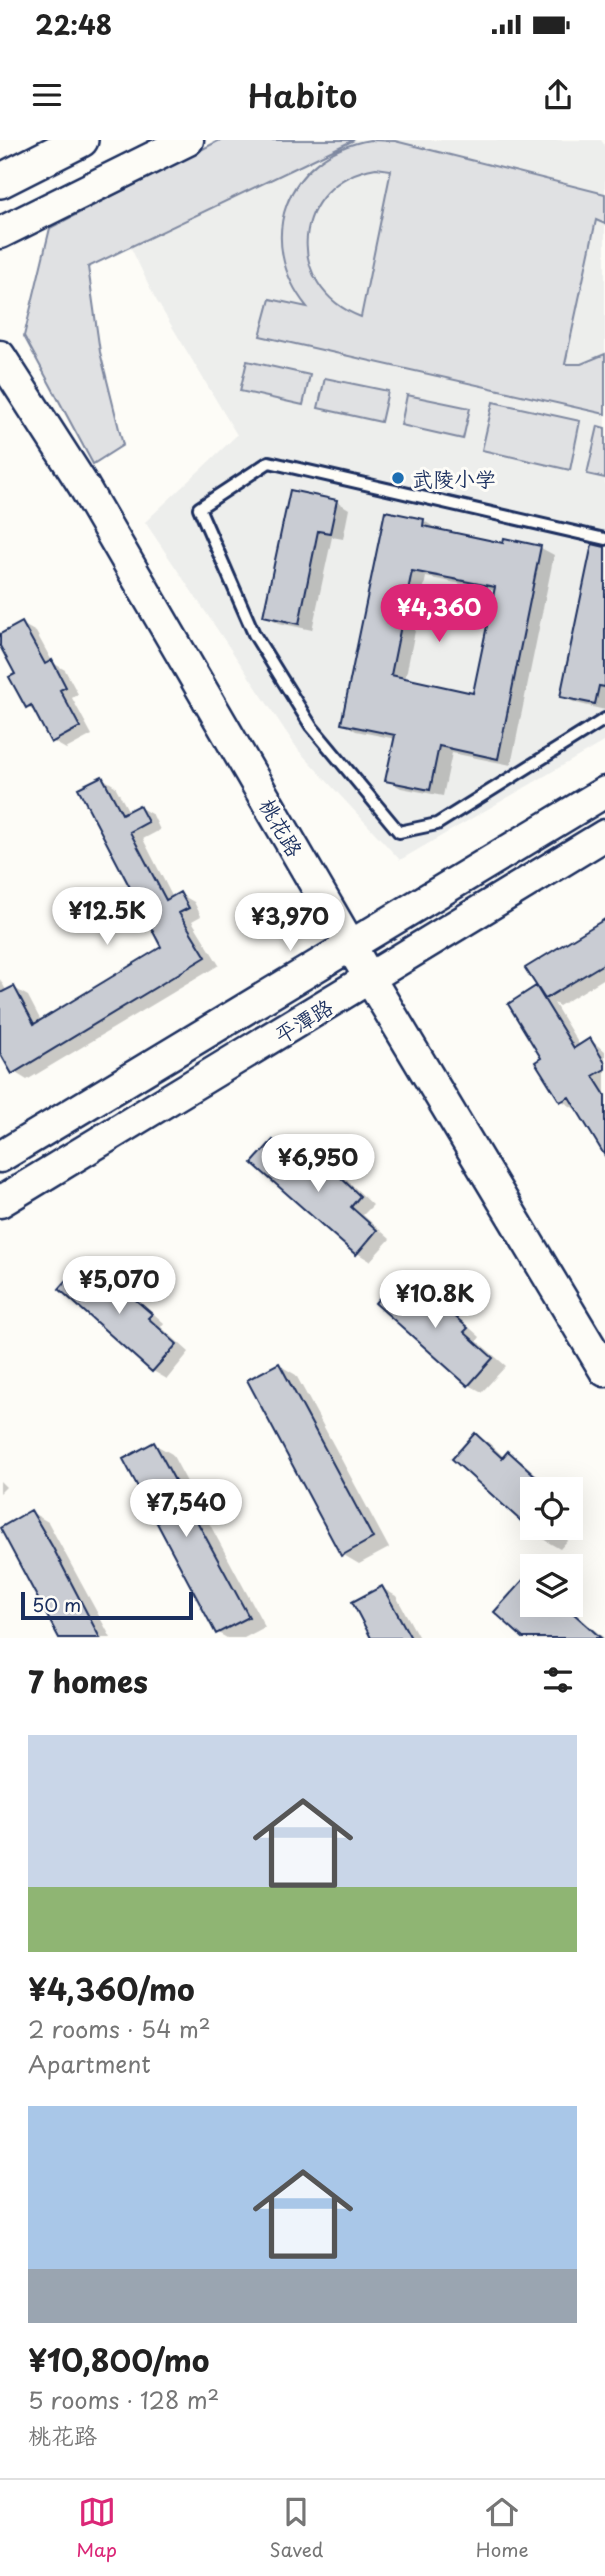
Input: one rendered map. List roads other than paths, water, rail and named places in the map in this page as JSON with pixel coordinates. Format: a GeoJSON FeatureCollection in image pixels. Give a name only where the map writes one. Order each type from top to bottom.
{"type":"FeatureCollection","features":[{"type":"Feature","properties":{"kind":"main road"},"geometry":{"type":"LineString","coordinates":[[0,181],[81,140]]}},
{"type":"Feature","properties":{"kind":"street"},"geometry":{"type":"LineString","coordinates":[[0,233],[188,140]]}},
{"type":"Feature","properties":{"kind":"street","name":"桃花路"},"geometry":{"type":"LineString","coordinates":[[0,356],[90,497],[351,947],[605,1371]]}},
{"type":"Feature","properties":{"kind":"street","name":"平潭路"},"geometry":{"type":"LineString","coordinates":[[0,1157],[605,792]]}},
{"type":"Feature","properties":{"kind":"street","name":"平潭路"},"geometry":{"type":"LineString","coordinates":[[0,1202],[605,835]]}},
{"type":"Feature","properties":{"kind":"lane"},"geometry":{"type":"LineString","coordinates":[[605,539],[269,462],[199,508],[254,634],[311,726],[399,832],[437,824],[605,719]]}},
{"type":"Feature","properties":{"kind":"place","name":"武陵小学"},"geometry":{"type":"Point","coordinates":[398,478]}}]}
